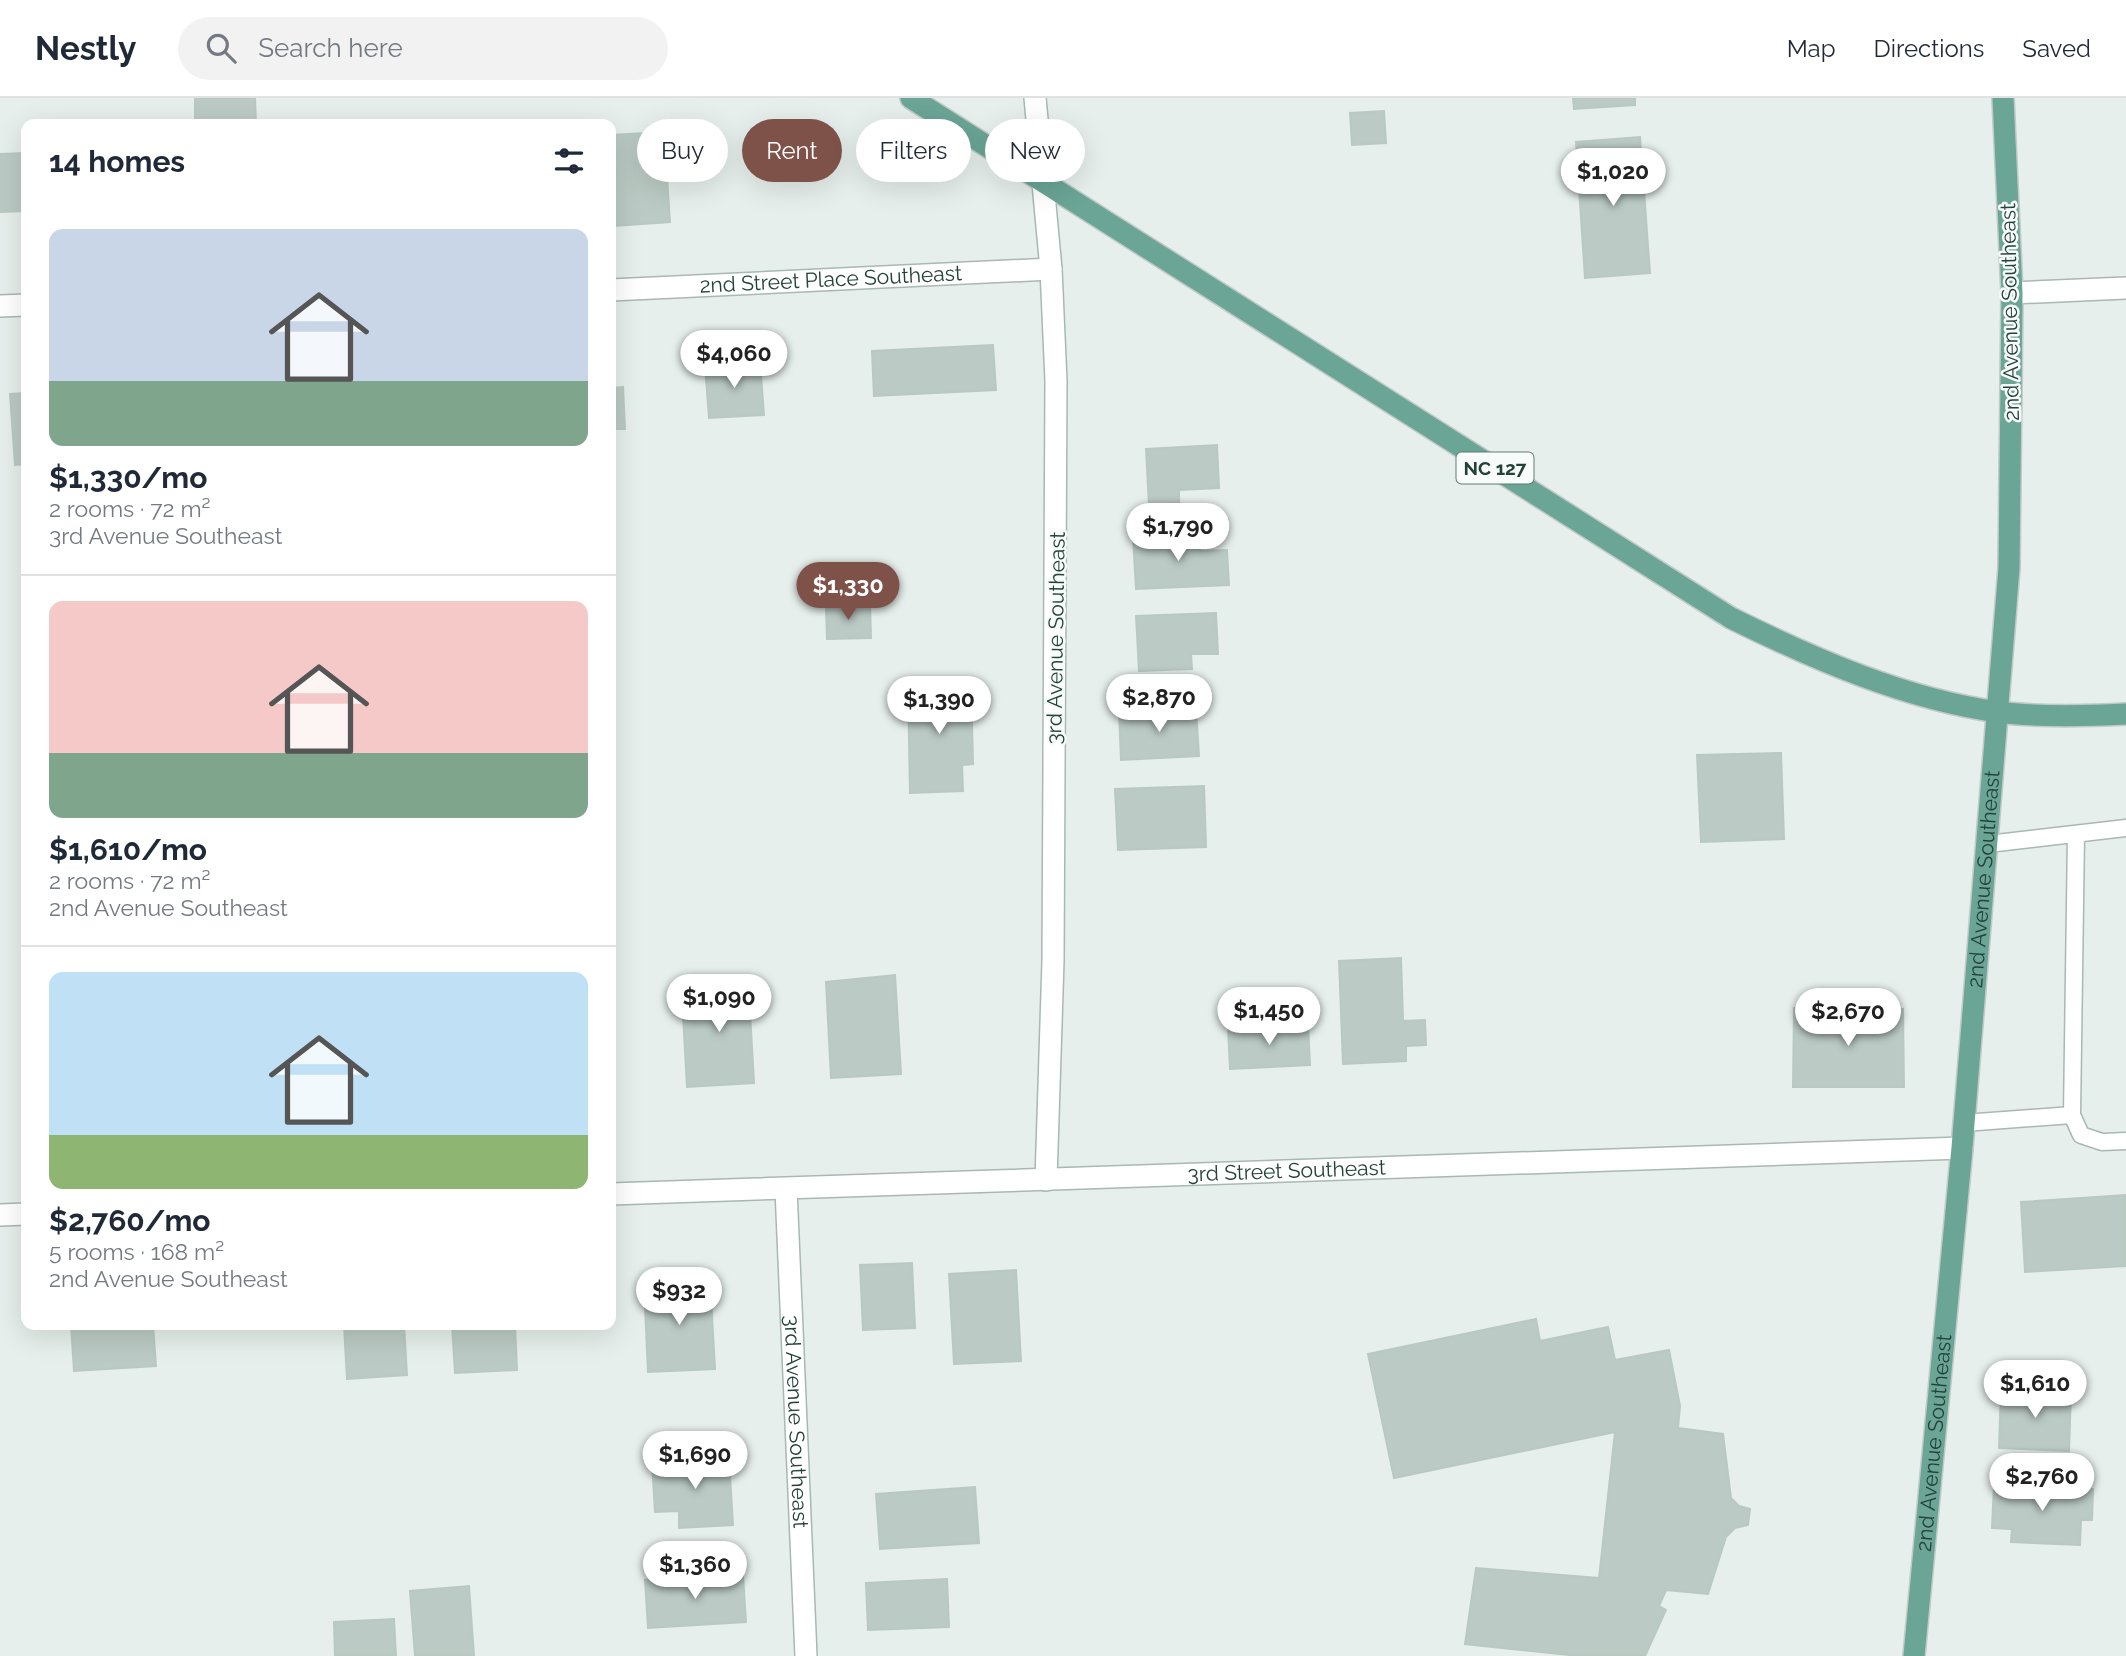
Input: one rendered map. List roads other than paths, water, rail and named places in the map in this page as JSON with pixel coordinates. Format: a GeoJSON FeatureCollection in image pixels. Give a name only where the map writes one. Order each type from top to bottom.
{"type":"FeatureCollection","features":[{"type":"Feature","properties":{"kind":"main road","name":"NC 127"},"geometry":{"type":"LineString","coordinates":[[911,98],[985,145]]}},
{"type":"Feature","properties":{"kind":"main road","name":"2nd Avenue Southeast"},"geometry":{"type":"LineString","coordinates":[[1914,1656],[1962,1148],[2009,568],[2012,293],[2003,98]]}},
{"type":"Feature","properties":{"kind":"main road","name":"NC 127"},"geometry":{"type":"LineString","coordinates":[[1043,182],[1731,618],[1781,643],[1858,674],[1939,699],[1998,712],[2126,714]]}},
{"type":"Feature","properties":{"kind":"street","name":"3rd Avenue Southeast"},"geometry":{"type":"LineString","coordinates":[[1035,98],[1037,119]]}},
{"type":"Feature","properties":{"kind":"street","name":"3rd Avenue Southeast"},"geometry":{"type":"LineString","coordinates":[[1043,182],[1051,269],[1056,381],[1058,542],[1046,1180]]}},
{"type":"Feature","properties":{"kind":"street","name":"2nd Street Place Southeast"},"geometry":{"type":"LineString","coordinates":[[616,290],[1051,269]]}},
{"type":"Feature","properties":{"kind":"street"},"geometry":{"type":"LineString","coordinates":[[2012,293],[2126,288]]}},
{"type":"Feature","properties":{"kind":"street"},"geometry":{"type":"LineString","coordinates":[[0,306],[21,305]]}},
{"type":"Feature","properties":{"kind":"street","name":"3rd Street Southeast"},"geometry":{"type":"LineString","coordinates":[[616,1194],[1962,1148]]}},
{"type":"Feature","properties":{"kind":"street","name":"3rd Avenue Southeast"},"geometry":{"type":"LineString","coordinates":[[786,1189],[806,1656]]}},
{"type":"Feature","properties":{"kind":"street"},"geometry":{"type":"LineString","coordinates":[[0,1216],[21,1214]]}},
{"type":"Feature","properties":{"kind":"lane"},"geometry":{"type":"LineString","coordinates":[[1988,844],[2126,828]]}},
{"type":"Feature","properties":{"kind":"lane"},"geometry":{"type":"LineString","coordinates":[[2076,834],[2072,1115],[2081,1135],[2102,1142],[2126,1141]]}},
{"type":"Feature","properties":{"kind":"lane"},"geometry":{"type":"LineString","coordinates":[[1964,1123],[2072,1115]]}}]}
